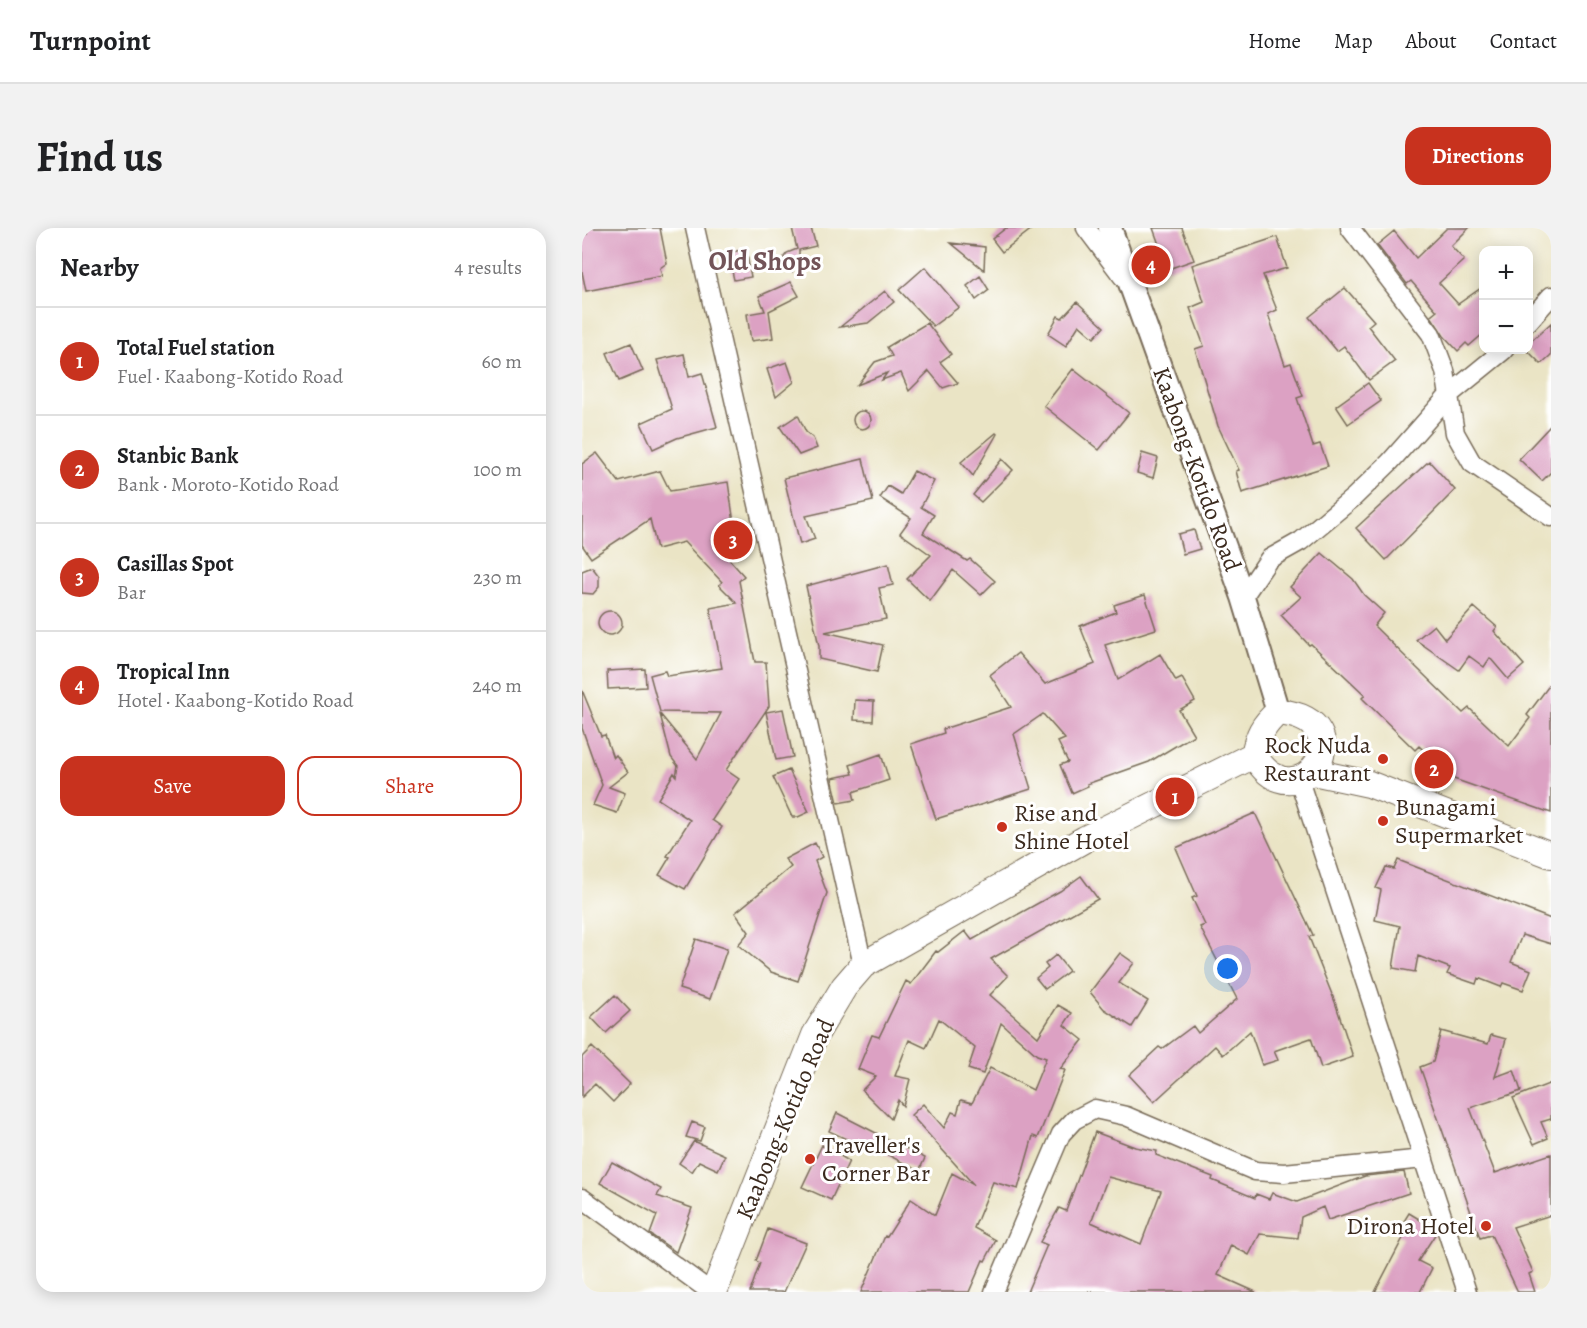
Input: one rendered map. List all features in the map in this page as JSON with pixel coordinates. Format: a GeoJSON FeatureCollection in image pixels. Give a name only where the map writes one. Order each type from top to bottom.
{"type":"FeatureCollection","features":[{"type":"Feature","properties":{"kind":"main road"},"geometry":{"type":"LineString","coordinates":[[1306,776],[1321,759],[1323,744],[1319,730],[1308,719],[1278,712],[1257,735],[1254,755],[1270,776],[1284,781],[1306,776],[1369,784],[1551,855]]}},
{"type":"Feature","properties":{"kind":"main road"},"geometry":{"type":"LineString","coordinates":[[1323,744],[1369,784]]}},
{"type":"Feature","properties":{"kind":"main road","name":"Kaabong-Kotido Road"},"geometry":{"type":"LineString","coordinates":[[713,1292],[814,1035],[844,987],[863,965],[1085,838],[1254,755]]}},
{"type":"Feature","properties":{"kind":"street"},"geometry":{"type":"LineString","coordinates":[[695,228],[863,965]]}},
{"type":"Feature","properties":{"kind":"street"},"geometry":{"type":"LineString","coordinates":[[1086,228],[1131,287]]}},
{"type":"Feature","properties":{"kind":"street","name":"Kaabong-Kotido Road"},"geometry":{"type":"LineString","coordinates":[[1110,228],[1243,597],[1278,712]]}},
{"type":"Feature","properties":{"kind":"street"},"geometry":{"type":"LineString","coordinates":[[1350,228],[1431,334],[1445,371],[1455,433],[1472,463],[1551,518]]}},
{"type":"Feature","properties":{"kind":"street"},"geometry":{"type":"LineString","coordinates":[[1533,316],[1551,296]]}},
{"type":"Feature","properties":{"kind":"street"},"geometry":{"type":"LineString","coordinates":[[1243,597],[1269,560],[1301,541],[1354,497],[1390,462],[1450,394],[1499,354]]}},
{"type":"Feature","properties":{"kind":"street"},"geometry":{"type":"LineString","coordinates":[[1306,776],[1462,1288]]}},
{"type":"Feature","properties":{"kind":"street"},"geometry":{"type":"LineString","coordinates":[[997,1291],[1061,1134],[1074,1120],[1095,1109],[1126,1116],[1255,1172],[1284,1173],[1424,1159]]}},
{"type":"Feature","properties":{"kind":"street"},"geometry":{"type":"LineString","coordinates":[[582,1198],[713,1292]]}},
{"type":"Feature","properties":{"kind":"building"},"geometry":{"type":"Polygon","coordinates":[[[586,228],[660,228],[667,263],[660,268],[662,276],[586,291],[582,272],[582,234],[587,234],[586,228]]]}},
{"type":"Feature","properties":{"kind":"building"},"geometry":{"type":"Polygon","coordinates":[[[792,228],[811,228],[816,246],[799,250],[799,261],[792,272],[784,262],[784,257],[787,253],[797,249],[792,228]]]}},
{"type":"Feature","properties":{"kind":"building"},"geometry":{"type":"Polygon","coordinates":[[[1006,228],[1033,228],[1002,252],[992,239],[1006,228]]]}},
{"type":"Feature","properties":{"kind":"building"},"geometry":{"type":"Polygon","coordinates":[[[1153,228],[1182,228],[1194,260],[1168,269],[1153,228]]]}},
{"type":"Feature","properties":{"kind":"building"},"geometry":{"type":"Polygon","coordinates":[[[1447,228],[1469,228],[1451,246],[1464,260],[1439,283],[1458,304],[1479,289],[1479,337],[1469,346],[1466,343],[1458,351],[1444,336],[1431,316],[1437,311],[1411,281],[1407,284],[1377,245],[1394,231],[1416,258],[1447,228]]]}},
{"type":"Feature","properties":{"kind":"building"},"geometry":{"type":"Polygon","coordinates":[[[1277,237],[1287,268],[1263,275],[1277,310],[1268,314],[1285,365],[1291,363],[1303,396],[1297,398],[1313,446],[1320,444],[1328,466],[1242,493],[1236,471],[1239,470],[1218,426],[1195,349],[1204,346],[1190,308],[1204,302],[1192,265],[1277,237]]]}},
{"type":"Feature","properties":{"kind":"building"},"geometry":{"type":"Polygon","coordinates":[[[951,243],[985,247],[984,270],[951,243]]]}},
{"type":"Feature","properties":{"kind":"building"},"geometry":{"type":"Polygon","coordinates":[[[746,249],[751,277],[734,280],[728,253],[746,249]]]}},
{"type":"Feature","properties":{"kind":"building"},"geometry":{"type":"Polygon","coordinates":[[[925,267],[959,307],[933,326],[899,290],[925,267]]]}},
{"type":"Feature","properties":{"kind":"building"},"geometry":{"type":"Polygon","coordinates":[[[980,276],[989,290],[976,300],[967,286],[980,276]]]}},
{"type":"Feature","properties":{"kind":"building"},"geometry":{"type":"Polygon","coordinates":[[[791,282],[799,296],[769,311],[773,338],[751,341],[747,314],[765,311],[759,296],[791,282]]]}},
{"type":"Feature","properties":{"kind":"building"},"geometry":{"type":"Polygon","coordinates":[[[1345,288],[1374,321],[1368,326],[1395,361],[1369,380],[1344,346],[1337,351],[1309,317],[1345,288]]]}},
{"type":"Feature","properties":{"kind":"building"},"geometry":{"type":"Polygon","coordinates":[[[885,291],[894,302],[868,323],[840,327],[885,291]]]}},
{"type":"Feature","properties":{"kind":"building"},"geometry":{"type":"Polygon","coordinates":[[[1077,302],[1104,327],[1094,338],[1079,325],[1066,346],[1048,334],[1058,316],[1062,318],[1077,302]]]}},
{"type":"Feature","properties":{"kind":"building"},"geometry":{"type":"Polygon","coordinates":[[[927,323],[951,354],[940,362],[958,383],[943,388],[929,371],[909,391],[901,373],[882,380],[887,373],[857,385],[875,362],[892,356],[887,347],[927,323]]]}},
{"type":"Feature","properties":{"kind":"building"},"geometry":{"type":"Polygon","coordinates":[[[1551,323],[1551,355],[1541,364],[1531,354],[1533,354],[1533,339],[1551,323]]]}},
{"type":"Feature","properties":{"kind":"building"},"geometry":{"type":"Polygon","coordinates":[[[631,343],[643,371],[619,381],[607,353],[631,343]]]}},
{"type":"Feature","properties":{"kind":"building"},"geometry":{"type":"Polygon","coordinates":[[[684,354],[689,377],[702,373],[717,427],[677,438],[653,449],[641,423],[672,409],[657,360],[684,354]]]}},
{"type":"Feature","properties":{"kind":"building"},"geometry":{"type":"Polygon","coordinates":[[[787,362],[794,382],[776,397],[767,369],[787,362]]]}},
{"type":"Feature","properties":{"kind":"building"},"geometry":{"type":"Polygon","coordinates":[[[1073,369],[1129,413],[1099,450],[1044,406],[1073,369]]]}},
{"type":"Feature","properties":{"kind":"building"},"geometry":{"type":"Polygon","coordinates":[[[1368,383],[1381,401],[1348,424],[1336,406],[1368,383]]]}},
{"type":"Feature","properties":{"kind":"building"},"geometry":{"type":"Polygon","coordinates":[[[862,411],[868,414],[871,420],[868,426],[862,429],[856,426],[853,420],[856,414],[862,411]]]}},
{"type":"Feature","properties":{"kind":"building"},"geometry":{"type":"Polygon","coordinates":[[[798,415],[817,448],[799,455],[780,427],[798,415]]]}},
{"type":"Feature","properties":{"kind":"building"},"geometry":{"type":"Polygon","coordinates":[[[1551,425],[1551,472],[1542,481],[1519,459],[1551,425]]]}},
{"type":"Feature","properties":{"kind":"building"},"geometry":{"type":"Polygon","coordinates":[[[997,434],[973,476],[961,462],[997,434]]]}},
{"type":"Feature","properties":{"kind":"building"},"geometry":{"type":"Polygon","coordinates":[[[597,453],[619,482],[660,471],[670,491],[728,482],[736,537],[712,540],[744,576],[739,581],[755,662],[766,662],[769,706],[726,770],[739,779],[712,820],[722,827],[685,889],[659,875],[670,857],[667,856],[690,820],[658,799],[674,773],[676,776],[678,766],[671,757],[660,714],[697,759],[721,713],[660,712],[650,675],[665,671],[667,676],[722,668],[710,608],[737,603],[719,585],[722,582],[684,542],[657,549],[650,519],[591,558],[582,545],[582,464],[597,453]]]}},
{"type":"Feature","properties":{"kind":"building"},"geometry":{"type":"Polygon","coordinates":[[[1142,453],[1158,458],[1153,478],[1137,473],[1142,453]]]}},
{"type":"Feature","properties":{"kind":"building"},"geometry":{"type":"Polygon","coordinates":[[[863,459],[873,501],[806,516],[815,539],[800,544],[784,478],[863,459]]]}},
{"type":"Feature","properties":{"kind":"building"},"geometry":{"type":"Polygon","coordinates":[[[1002,459],[1013,470],[981,502],[973,495],[1002,459]]]}},
{"type":"Feature","properties":{"kind":"building"},"geometry":{"type":"Polygon","coordinates":[[[1429,461],[1455,490],[1386,560],[1356,528],[1429,461]]]}},
{"type":"Feature","properties":{"kind":"building"},"geometry":{"type":"Polygon","coordinates":[[[914,471],[934,481],[921,507],[934,515],[923,533],[967,561],[970,559],[995,581],[981,595],[953,570],[930,601],[907,579],[931,555],[900,533],[911,518],[880,498],[888,486],[901,494],[914,471]]]}},
{"type":"Feature","properties":{"kind":"building"},"geometry":{"type":"Polygon","coordinates":[[[1194,530],[1200,549],[1183,554],[1178,534],[1194,530]]]}},
{"type":"Feature","properties":{"kind":"building"},"geometry":{"type":"Polygon","coordinates":[[[1322,553],[1353,579],[1364,595],[1384,613],[1374,626],[1463,713],[1469,708],[1509,746],[1530,718],[1527,715],[1551,683],[1551,813],[1454,779],[1419,746],[1415,750],[1362,698],[1365,695],[1311,644],[1309,645],[1281,615],[1301,597],[1290,587],[1322,553]]]}},
{"type":"Feature","properties":{"kind":"building"},"geometry":{"type":"Polygon","coordinates":[[[888,564],[893,585],[879,588],[886,619],[825,632],[883,645],[877,672],[819,659],[819,646],[806,586],[888,564]]]}},
{"type":"Feature","properties":{"kind":"building"},"geometry":{"type":"Polygon","coordinates":[[[592,567],[599,576],[599,587],[593,594],[582,593],[582,571],[592,567]]]}},
{"type":"Feature","properties":{"kind":"building"},"geometry":{"type":"Polygon","coordinates":[[[1145,595],[1156,629],[1105,645],[1118,680],[1160,654],[1176,681],[1182,678],[1195,701],[1179,710],[1194,735],[1149,762],[1087,784],[1088,786],[1072,793],[1060,765],[1068,762],[1058,742],[1065,739],[1043,714],[1014,734],[1031,789],[936,819],[911,744],[944,733],[943,729],[1011,707],[990,675],[1018,653],[1045,684],[1095,664],[1080,626],[1116,612],[1114,605],[1145,595]]]}},
{"type":"Feature","properties":{"kind":"building"},"geometry":{"type":"Polygon","coordinates":[[[1474,607],[1497,627],[1494,631],[1524,665],[1508,679],[1490,658],[1484,667],[1469,656],[1459,670],[1416,640],[1434,625],[1445,639],[1474,607]]]}},
{"type":"Feature","properties":{"kind":"building"},"geometry":{"type":"Polygon","coordinates":[[[610,611],[618,615],[622,623],[618,631],[610,635],[602,631],[598,623],[602,615],[610,611]]]}},
{"type":"Feature","properties":{"kind":"building"},"geometry":{"type":"Polygon","coordinates":[[[645,669],[646,687],[608,689],[607,671],[645,669]]]}},
{"type":"Feature","properties":{"kind":"building"},"geometry":{"type":"Polygon","coordinates":[[[582,690],[601,736],[605,735],[613,758],[616,755],[628,772],[609,787],[625,793],[617,813],[593,805],[602,785],[582,728],[582,690]]]}},
{"type":"Feature","properties":{"kind":"building"},"geometry":{"type":"Polygon","coordinates":[[[855,700],[874,701],[873,721],[854,720],[855,700]]]}},
{"type":"Feature","properties":{"kind":"building"},"geometry":{"type":"Polygon","coordinates":[[[783,709],[793,757],[776,760],[766,712],[783,709]]]}},
{"type":"Feature","properties":{"kind":"building"},"geometry":{"type":"Polygon","coordinates":[[[881,754],[889,780],[853,792],[855,800],[838,803],[832,778],[853,774],[850,765],[881,754]]]}},
{"type":"Feature","properties":{"kind":"building"},"geometry":{"type":"Polygon","coordinates":[[[789,770],[809,812],[798,817],[792,817],[773,777],[789,770]]]}},
{"type":"Feature","properties":{"kind":"building"},"geometry":{"type":"Polygon","coordinates":[[[1255,813],[1313,935],[1309,937],[1335,1002],[1353,1057],[1321,1068],[1311,1038],[1274,1051],[1278,1060],[1262,1065],[1250,1031],[1223,1055],[1215,1046],[1154,1102],[1129,1075],[1159,1047],[1162,1049],[1193,1026],[1198,1033],[1237,999],[1200,927],[1205,925],[1192,898],[1197,896],[1176,848],[1255,813]]]}},
{"type":"Feature","properties":{"kind":"building"},"geometry":{"type":"Polygon","coordinates":[[[815,843],[822,857],[815,861],[827,893],[798,981],[771,972],[738,945],[749,932],[735,913],[791,867],[785,859],[815,843]]]}},
{"type":"Feature","properties":{"kind":"building"},"geometry":{"type":"Polygon","coordinates":[[[1398,860],[1551,919],[1551,944],[1522,935],[1511,962],[1531,970],[1523,990],[1503,983],[1501,987],[1478,978],[1476,984],[1447,974],[1450,968],[1418,956],[1415,972],[1393,968],[1400,926],[1375,920],[1381,890],[1376,888],[1386,867],[1394,869],[1398,860]]]}},
{"type":"Feature","properties":{"kind":"building"},"geometry":{"type":"Polygon","coordinates":[[[1081,876],[1098,899],[991,959],[1008,976],[990,995],[1038,1037],[1058,1005],[1072,1013],[1064,1025],[1083,1040],[1060,1069],[1065,1070],[1038,1138],[1033,1136],[1018,1189],[993,1182],[974,1228],[996,1240],[985,1261],[983,1260],[969,1292],[861,1292],[885,1236],[887,1237],[911,1199],[935,1215],[952,1173],[974,1185],[911,1115],[923,1104],[944,1128],[952,1112],[957,1114],[961,1100],[972,1103],[990,1068],[1033,1090],[1046,1058],[1037,1055],[1001,1023],[983,1074],[968,1069],[975,1048],[939,1019],[926,1048],[909,1040],[895,1076],[910,1079],[903,1106],[898,1100],[891,1119],[862,1090],[876,1076],[858,1069],[872,1035],[879,1037],[906,981],[911,984],[936,951],[938,952],[965,931],[972,940],[1060,891],[1081,876]]]}},
{"type":"Feature","properties":{"kind":"building"},"geometry":{"type":"Polygon","coordinates":[[[696,939],[727,949],[710,999],[679,989],[696,939]]]}},
{"type":"Feature","properties":{"kind":"building"},"geometry":{"type":"Polygon","coordinates":[[[1120,953],[1134,963],[1119,983],[1148,1001],[1132,1027],[1104,1009],[1090,992],[1120,953]]]}},
{"type":"Feature","properties":{"kind":"building"},"geometry":{"type":"Polygon","coordinates":[[[1056,955],[1069,971],[1045,989],[1036,978],[1048,968],[1045,964],[1056,955]]]}},
{"type":"Feature","properties":{"kind":"building"},"geometry":{"type":"Polygon","coordinates":[[[615,995],[630,1011],[606,1033],[591,1017],[615,995]]]}},
{"type":"Feature","properties":{"kind":"building"},"geometry":{"type":"Polygon","coordinates":[[[1441,1031],[1488,1044],[1491,1035],[1506,1039],[1495,1077],[1514,1070],[1521,1091],[1470,1108],[1495,1173],[1551,1154],[1551,1215],[1513,1227],[1533,1272],[1529,1274],[1535,1292],[1518,1292],[1491,1235],[1480,1238],[1420,1067],[1433,1062],[1441,1031]]]}},
{"type":"Feature","properties":{"kind":"building"},"geometry":{"type":"Polygon","coordinates":[[[592,1047],[630,1084],[613,1102],[595,1084],[582,1097],[582,1057],[592,1047]]]}},
{"type":"Feature","properties":{"kind":"building"},"geometry":{"type":"Polygon","coordinates":[[[1551,1083],[1551,1119],[1541,1122],[1548,1138],[1534,1144],[1513,1098],[1551,1083]]]}},
{"type":"Feature","properties":{"kind":"building"},"geometry":{"type":"Polygon","coordinates":[[[837,1113],[925,1158],[919,1171],[859,1140],[857,1144],[829,1131],[837,1113]]]}},
{"type":"Feature","properties":{"kind":"building"},"geometry":{"type":"Polygon","coordinates":[[[692,1122],[705,1127],[700,1141],[686,1137],[692,1122]]]}},
{"type":"Feature","properties":{"kind":"building"},"geometry":{"type":"Polygon","coordinates":[[[1095,1132],[1135,1147],[1157,1151],[1156,1155],[1213,1177],[1212,1180],[1255,1198],[1256,1194],[1269,1199],[1272,1193],[1297,1202],[1365,1176],[1404,1172],[1409,1193],[1328,1220],[1323,1207],[1301,1217],[1298,1238],[1260,1234],[1249,1255],[1231,1245],[1218,1275],[1256,1292],[1027,1292],[1047,1245],[1040,1242],[1059,1208],[1066,1211],[1095,1132]],[[1108,1177],[1091,1222],[1141,1244],[1161,1191],[1108,1177]]]}},
{"type":"Feature","properties":{"kind":"building"},"geometry":{"type":"Polygon","coordinates":[[[694,1141],[725,1155],[718,1170],[699,1161],[692,1172],[679,1163],[694,1141]]]}},
{"type":"Feature","properties":{"kind":"building"},"geometry":{"type":"Polygon","coordinates":[[[822,1145],[849,1161],[831,1200],[802,1187],[822,1145]]]}},
{"type":"Feature","properties":{"kind":"building"},"geometry":{"type":"Polygon","coordinates":[[[612,1162],[661,1189],[657,1196],[692,1208],[676,1252],[650,1234],[657,1215],[600,1183],[612,1162]]]}},
{"type":"Feature","properties":{"kind":"building"},"geometry":{"type":"Polygon","coordinates":[[[1409,1213],[1434,1228],[1436,1233],[1418,1261],[1432,1268],[1420,1292],[1375,1292],[1403,1238],[1396,1234],[1409,1213]]]}},
{"type":"Feature","properties":{"kind":"building"},"geometry":{"type":"Polygon","coordinates":[[[768,1229],[806,1243],[784,1292],[750,1292],[760,1263],[756,1261],[768,1229]]]}},
{"type":"Feature","properties":{"kind":"place","name":"Tropical Inn"},"geometry":{"type":"Point","coordinates":[1151,265]}},
{"type":"Feature","properties":{"kind":"place","name":"Casillas Spot"},"geometry":{"type":"Point","coordinates":[733,540]}},
{"type":"Feature","properties":{"kind":"place","name":"Rock Nuda Restaurant"},"geometry":{"type":"Point","coordinates":[1383,759]}},
{"type":"Feature","properties":{"kind":"place","name":"Stanbic Bank"},"geometry":{"type":"Point","coordinates":[1434,769]}},
{"type":"Feature","properties":{"kind":"place","name":"Total Fuel station"},"geometry":{"type":"Point","coordinates":[1175,797]}},
{"type":"Feature","properties":{"kind":"place","name":"Bunagami Supermarket"},"geometry":{"type":"Point","coordinates":[1383,821]}},
{"type":"Feature","properties":{"kind":"place","name":"Rise and Shine Hotel"},"geometry":{"type":"Point","coordinates":[1002,827]}},
{"type":"Feature","properties":{"kind":"place","name":"Traveller's Corner Bar"},"geometry":{"type":"Point","coordinates":[810,1159]}},
{"type":"Feature","properties":{"kind":"place","name":"Dirona Hotel"},"geometry":{"type":"Point","coordinates":[1486,1226]}},
{"type":"Feature","properties":{"kind":"district","name":"Old Shops"},"geometry":{"type":"Point","coordinates":[765,261]}}]}
